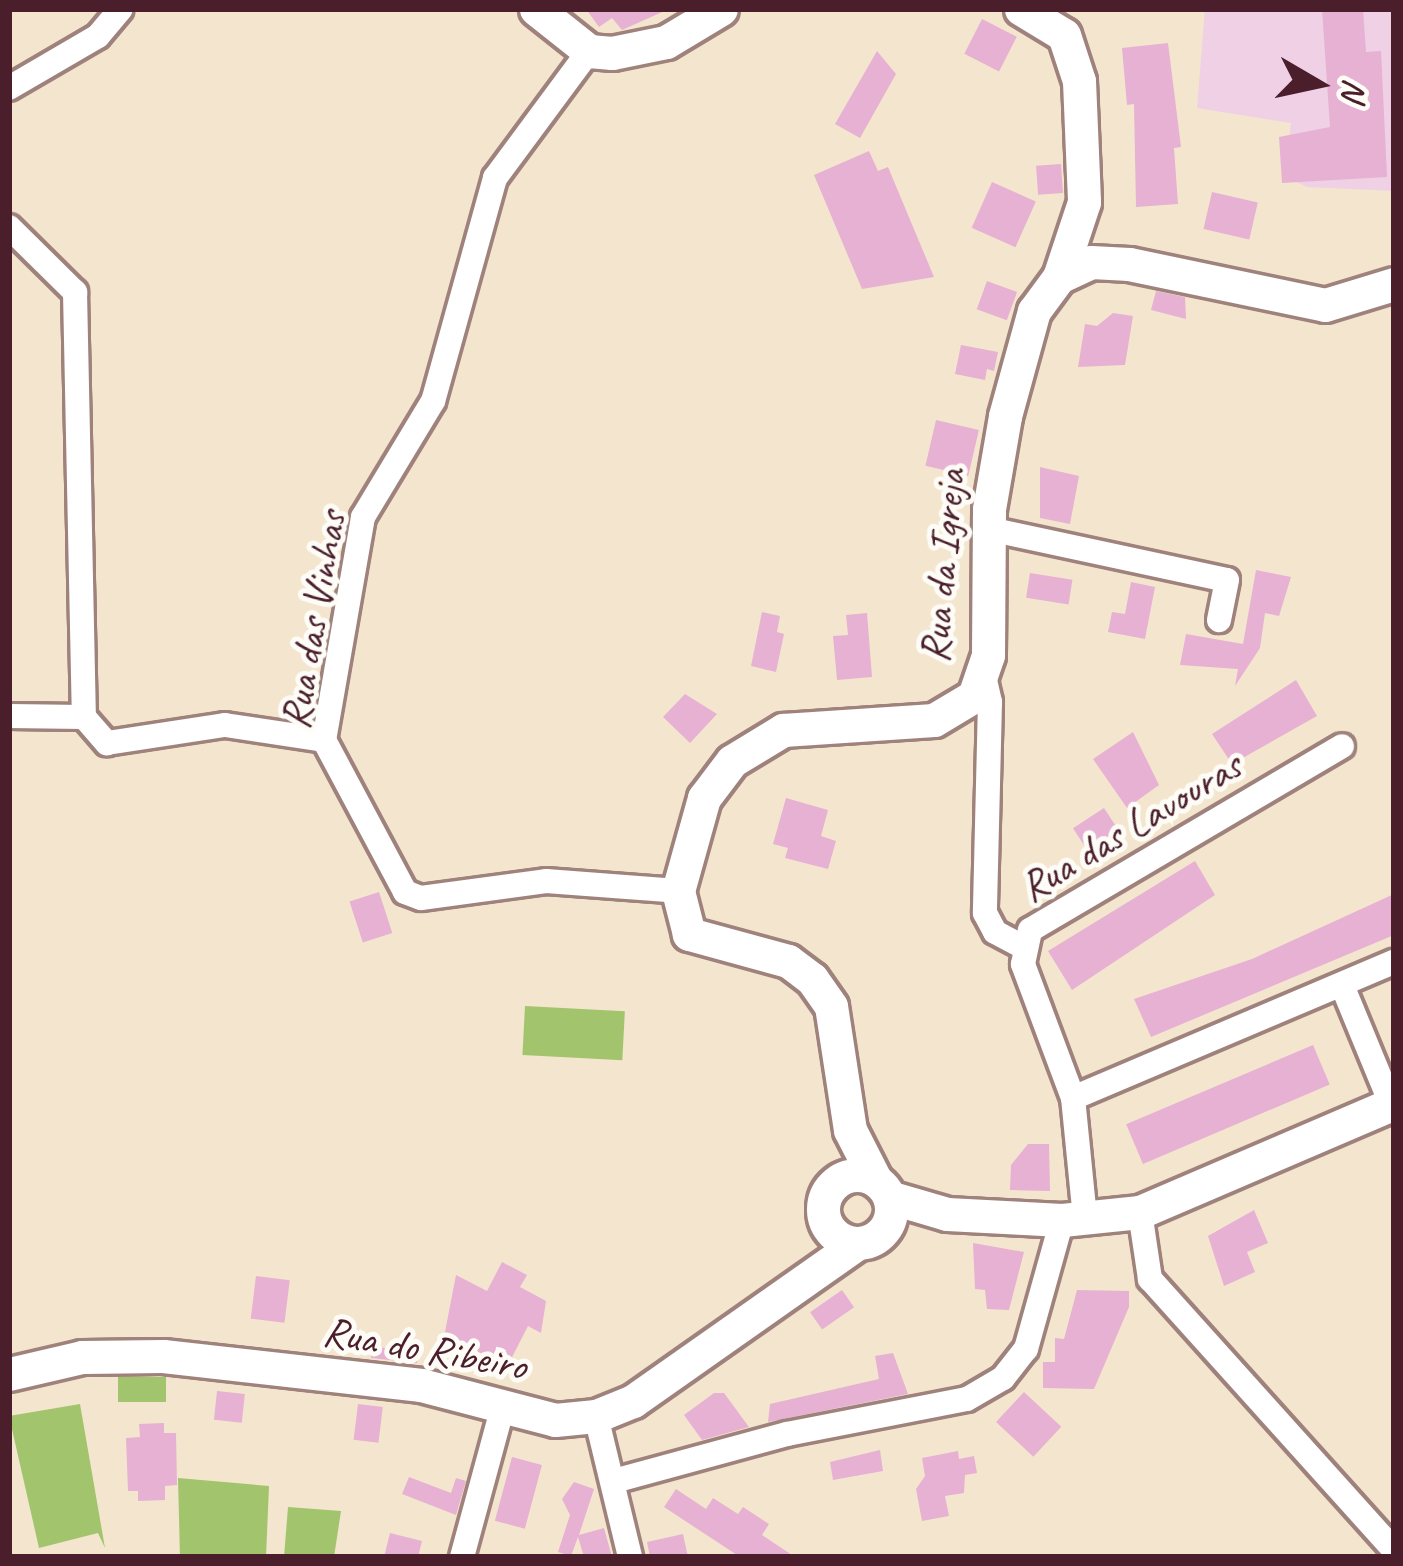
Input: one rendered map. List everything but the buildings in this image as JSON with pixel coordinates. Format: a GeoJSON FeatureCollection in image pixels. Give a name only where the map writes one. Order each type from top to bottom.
{"type":"FeatureCollection","features":[{"type":"Feature","properties":{"kind":"main road"},"geometry":{"type":"LineString","coordinates":[[536,9],[589,51],[638,51],[721,9]]}},
{"type":"Feature","properties":{"kind":"main road"},"geometry":{"type":"LineString","coordinates":[[1021,9],[1048,21],[1075,52],[1084,202],[1111,262]]}},
{"type":"Feature","properties":{"kind":"main road","name":"Rua da Igreja"},"geometry":{"type":"LineString","coordinates":[[678,891],[704,798],[752,746],[810,725],[934,720],[974,696],[984,676],[989,530],[1021,350],[1044,292],[1059,277],[1084,202]]}},
{"type":"Feature","properties":{"kind":"main road"},"geometry":{"type":"LineString","coordinates":[[1059,277],[1111,262],[1324,305],[1394,284]]}},
{"type":"Feature","properties":{"kind":"main road"},"geometry":{"type":"LineString","coordinates":[[678,891],[689,934],[788,961],[812,979],[831,1006],[850,1130],[876,1212]]}},
{"type":"Feature","properties":{"kind":"main road"},"geometry":{"type":"LineString","coordinates":[[828,1202],[836,1236],[876,1212],[1073,1219],[1140,1212],[1393,1103]]}},
{"type":"Feature","properties":{"kind":"main road"},"geometry":{"type":"LineString","coordinates":[[790,1291],[828,1202],[850,1130]]}},
{"type":"Feature","properties":{"kind":"main road"},"geometry":{"type":"LineString","coordinates":[[828,1202],[851,1175],[876,1212]]}},
{"type":"Feature","properties":{"kind":"main road","name":"Rua do Ribeiro"},"geometry":{"type":"LineString","coordinates":[[9,1373],[82,1357],[163,1356],[421,1385],[555,1420],[596,1416],[633,1401],[790,1291],[876,1212]]}},
{"type":"Feature","properties":{"kind":"street"},"geometry":{"type":"LineString","coordinates":[[9,88],[98,36],[121,9]]}},
{"type":"Feature","properties":{"kind":"street","name":"Rua das Vinhas"},"geometry":{"type":"LineString","coordinates":[[589,51],[495,178],[433,401],[363,517],[324,740],[405,892],[421,898],[546,881],[678,891]]}},
{"type":"Feature","properties":{"kind":"street"},"geometry":{"type":"LineString","coordinates":[[9,227],[75,292],[84,717],[107,742],[225,725],[324,740]]}},
{"type":"Feature","properties":{"kind":"street"},"geometry":{"type":"LineString","coordinates":[[989,530],[1227,580],[1219,620]]}},
{"type":"Feature","properties":{"kind":"street"},"geometry":{"type":"LineString","coordinates":[[984,676],[990,702],[985,913],[995,932],[1023,946]]}},
{"type":"Feature","properties":{"kind":"street"},"geometry":{"type":"LineString","coordinates":[[9,716],[84,717]]}},
{"type":"Feature","properties":{"kind":"street","name":"Rua das Lavouras"},"geometry":{"type":"LineString","coordinates":[[1073,1219],[1073,1098],[1023,946],[1030,930],[1342,746]]}},
{"type":"Feature","properties":{"kind":"street"},"geometry":{"type":"LineString","coordinates":[[1073,1098],[1394,962]]}},
{"type":"Feature","properties":{"kind":"street"},"geometry":{"type":"LineString","coordinates":[[1342,985],[1393,1103]]}},
{"type":"Feature","properties":{"kind":"street"},"geometry":{"type":"LineString","coordinates":[[1140,1212],[1150,1280],[1262,1395],[1394,1550]]}},
{"type":"Feature","properties":{"kind":"street"},"geometry":{"type":"LineString","coordinates":[[614,1480],[788,1434],[968,1399],[1003,1378],[1026,1349],[1073,1219]]}},
{"type":"Feature","properties":{"kind":"street"},"geometry":{"type":"LineString","coordinates":[[462,1557],[503,1406]]}},
{"type":"Feature","properties":{"kind":"street"},"geometry":{"type":"LineString","coordinates":[[596,1416],[631,1557]]}},
{"type":"Feature","properties":{"kind":"shaded area"},"geometry":{"type":"Polygon","coordinates":[[[1205,9],[1393,9],[1394,191],[1307,187],[1285,177],[1291,123],[1197,108],[1205,9]]]}},
{"type":"Feature","properties":{"kind":"green space"},"geometry":{"type":"Polygon","coordinates":[[[525,1006],[625,1011],[622,1060],[522,1055],[525,1006]]]}},
{"type":"Feature","properties":{"kind":"green space"},"geometry":{"type":"Polygon","coordinates":[[[118,1377],[166,1377],[166,1402],[118,1402],[118,1377]]]}},
{"type":"Feature","properties":{"kind":"green space"},"geometry":{"type":"Polygon","coordinates":[[[80,1404],[105,1548],[98,1533],[39,1548],[9,1416],[80,1404]]]}},
{"type":"Feature","properties":{"kind":"green space"},"geometry":{"type":"Polygon","coordinates":[[[178,1478],[269,1486],[266,1557],[180,1557],[178,1478]]]}},
{"type":"Feature","properties":{"kind":"green space"},"geometry":{"type":"Polygon","coordinates":[[[288,1507],[341,1511],[334,1557],[284,1557],[288,1507]]]}}]}
